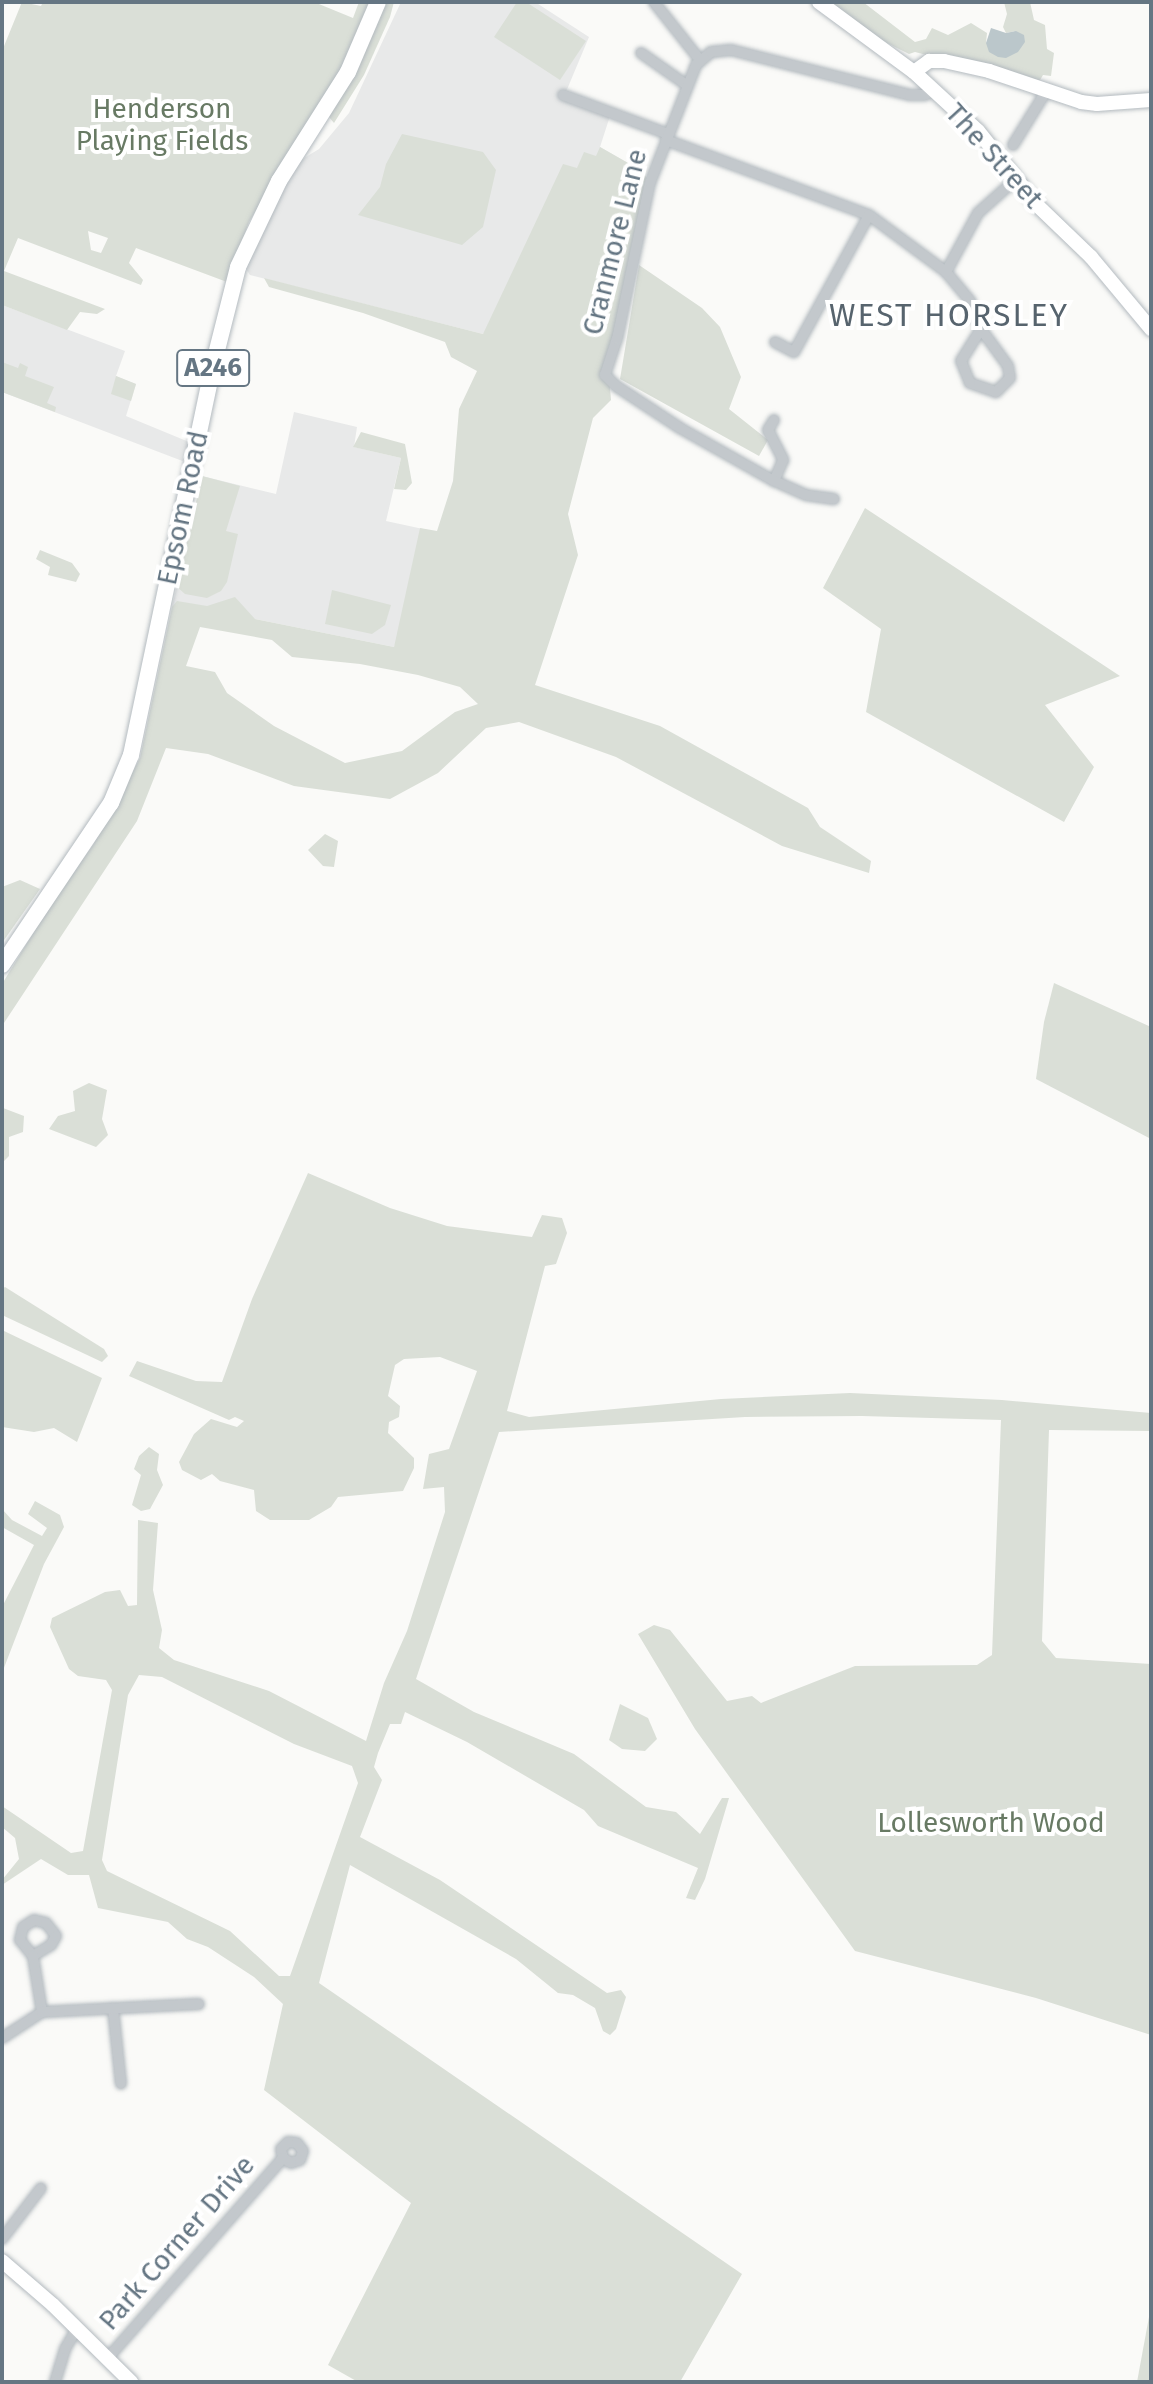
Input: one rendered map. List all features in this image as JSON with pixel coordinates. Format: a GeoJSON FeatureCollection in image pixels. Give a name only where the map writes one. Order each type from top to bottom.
{"type":"FeatureCollection","features":[{"type":"Feature","properties":{"kind":"main road","name":"Epsom Road"},"geometry":{"type":"LineString","coordinates":[[2,965],[111,803],[131,755],[216,355],[238,267],[279,181],[342,84],[378,2]]}},
{"type":"Feature","properties":{"kind":"street"},"geometry":{"type":"LineString","coordinates":[[654,2],[700,60],[711,52],[724,49],[910,95],[925,95],[934,90]]}},
{"type":"Feature","properties":{"kind":"street","name":"The Street"},"geometry":{"type":"LineString","coordinates":[[819,2],[914,72],[978,131],[1050,219],[1091,257],[1151,329]]}},
{"type":"Feature","properties":{"kind":"street"},"geometry":{"type":"LineString","coordinates":[[641,53],[688,86]]}},
{"type":"Feature","properties":{"kind":"street","name":"Cranmore Lane"},"geometry":{"type":"LineString","coordinates":[[700,60],[650,183],[617,339],[605,375],[616,386],[680,428],[774,481],[806,495],[834,499]]}},
{"type":"Feature","properties":{"kind":"street"},"geometry":{"type":"LineString","coordinates":[[914,72],[929,61],[944,61],[1097,104],[1151,100]]}},
{"type":"Feature","properties":{"kind":"street"},"geometry":{"type":"LineString","coordinates":[[1013,145],[1047,90]]}},
{"type":"Feature","properties":{"kind":"street"},"geometry":{"type":"LineString","coordinates":[[563,95],[869,215],[946,272],[970,301],[981,329],[1008,366],[1010,378],[996,392],[970,383],[961,361],[981,329]]}},
{"type":"Feature","properties":{"kind":"street"},"geometry":{"type":"LineString","coordinates":[[946,272],[978,213],[1016,179]]}},
{"type":"Feature","properties":{"kind":"street"},"geometry":{"type":"LineString","coordinates":[[775,342],[794,352],[869,215]]}},
{"type":"Feature","properties":{"kind":"street"},"geometry":{"type":"LineString","coordinates":[[774,420],[768,430],[783,460],[774,481]]}},
{"type":"Feature","properties":{"kind":"street"},"geometry":{"type":"LineString","coordinates":[[33,1956],[42,2012]]}},
{"type":"Feature","properties":{"kind":"street"},"geometry":{"type":"LineString","coordinates":[[2,2038],[42,2012],[199,2004]]}},
{"type":"Feature","properties":{"kind":"street"},"geometry":{"type":"LineString","coordinates":[[113,2008],[121,2084]]}},
{"type":"Feature","properties":{"kind":"street","name":"Park Corner Drive"},"geometry":{"type":"LineString","coordinates":[[107,2359],[283,2158]]}},
{"type":"Feature","properties":{"kind":"street"},"geometry":{"type":"LineString","coordinates":[[2,2239],[41,2188]]}},
{"type":"Feature","properties":{"kind":"street"},"geometry":{"type":"LineString","coordinates":[[2,2261],[77,2328],[131,2382]]}},
{"type":"Feature","properties":{"kind":"street"},"geometry":{"type":"LineString","coordinates":[[55,2382],[65,2349],[77,2328]]}},
{"type":"Feature","properties":{"kind":"shaded area"},"geometry":{"type":"Polygon","coordinates":[[[401,2],[535,2],[589,37],[563,99],[610,116],[600,147],[642,171],[483,334],[250,275],[244,266],[270,207],[301,160],[319,149],[349,113],[401,2]]]}},
{"type":"Feature","properties":{"kind":"shaded area"},"geometry":{"type":"Polygon","coordinates":[[[991,28],[1006,33],[1016,31],[1024,35],[1025,42],[1018,52],[1006,58],[998,57],[989,52],[986,43],[991,28]]]}},
{"type":"Feature","properties":{"kind":"shaded area"},"geometry":{"type":"Polygon","coordinates":[[[2,305],[125,351],[116,376],[136,384],[126,416],[189,442],[185,462],[2,392],[2,305]]]}},
{"type":"Feature","properties":{"kind":"shaded area"},"geometry":{"type":"Polygon","coordinates":[[[294,412],[357,427],[354,447],[401,458],[386,521],[437,532],[394,647],[255,619],[172,607],[202,476],[276,494],[294,412]]]}},
{"type":"Feature","properties":{"kind":"green space","name":"Henderson Playing Fields"},"geometry":{"type":"Polygon","coordinates":[[[22,2],[41,6],[43,2],[314,2],[353,18],[359,2],[372,2],[355,49],[249,222],[227,282],[136,248],[129,263],[143,280],[141,285],[18,238],[4,271],[105,309],[97,314],[80,312],[67,330],[2,305],[2,51],[22,2]],[[88,231],[91,250],[101,253],[108,238],[88,231]]]}},
{"type":"Feature","properties":{"kind":"green space"},"geometry":{"type":"Polygon","coordinates":[[[383,2],[394,2],[390,17],[364,75],[334,123],[329,117],[383,2]]]}},
{"type":"Feature","properties":{"kind":"green space"},"geometry":{"type":"Polygon","coordinates":[[[517,2],[526,2],[586,41],[560,80],[494,37],[517,2]]]}},
{"type":"Feature","properties":{"kind":"green space"},"geometry":{"type":"Polygon","coordinates":[[[827,2],[863,2],[915,42],[926,39],[932,28],[948,35],[971,23],[987,33],[986,43],[1016,31],[1006,33],[1003,27],[1007,14],[1004,2],[1030,2],[1034,20],[1045,25],[1047,49],[1054,53],[1051,76],[1043,75],[1040,80],[1032,82],[915,52],[909,54],[861,30],[827,2]]]}},
{"type":"Feature","properties":{"kind":"green space"},"geometry":{"type":"Polygon","coordinates":[[[402,134],[483,152],[496,170],[483,227],[462,245],[358,215],[380,187],[386,164],[402,134]]]}},
{"type":"Feature","properties":{"kind":"green space"},"geometry":{"type":"Polygon","coordinates":[[[600,147],[642,171],[650,183],[608,364],[611,400],[593,418],[568,514],[578,555],[535,685],[660,726],[808,808],[820,827],[871,861],[869,873],[782,846],[616,757],[519,722],[486,728],[438,773],[390,799],[294,786],[208,754],[166,748],[137,821],[2,1026],[2,984],[54,899],[93,845],[140,758],[172,607],[177,601],[207,606],[235,597],[255,619],[394,647],[420,528],[437,531],[453,481],[459,409],[477,371],[451,357],[445,342],[363,313],[269,287],[264,278],[483,334],[563,164],[577,168],[584,152],[596,156],[600,147]],[[200,627],[186,666],[215,672],[227,693],[274,726],[345,763],[402,751],[455,712],[478,704],[460,687],[360,664],[292,657],[272,640],[200,627]]]}},
{"type":"Feature","properties":{"kind":"green space"},"geometry":{"type":"Polygon","coordinates":[[[639,265],[702,308],[720,327],[741,377],[729,409],[768,440],[759,456],[620,379],[639,265]]]}},
{"type":"Feature","properties":{"kind":"green space"},"geometry":{"type":"Polygon","coordinates":[[[2,362],[18,368],[20,363],[28,367],[25,376],[54,387],[47,403],[56,407],[55,412],[2,392],[2,362]]]}},
{"type":"Feature","properties":{"kind":"green space"},"geometry":{"type":"Polygon","coordinates":[[[116,376],[136,384],[131,401],[111,394],[116,376]]]}},
{"type":"Feature","properties":{"kind":"green space"},"geometry":{"type":"Polygon","coordinates":[[[361,432],[405,444],[412,483],[406,490],[394,489],[401,458],[353,447],[361,432]]]}},
{"type":"Feature","properties":{"kind":"green space"},"geometry":{"type":"Polygon","coordinates":[[[202,476],[240,486],[226,531],[238,534],[227,582],[221,591],[207,598],[185,594],[177,587],[202,476]]]}},
{"type":"Feature","properties":{"kind":"green space"},"geometry":{"type":"Polygon","coordinates":[[[865,508],[1120,676],[1045,705],[1094,767],[1064,822],[866,712],[881,629],[823,588],[865,508]]]}},
{"type":"Feature","properties":{"kind":"green space"},"geometry":{"type":"Polygon","coordinates":[[[40,550],[72,563],[80,574],[76,582],[48,575],[50,567],[36,559],[40,550]]]}},
{"type":"Feature","properties":{"kind":"green space"},"geometry":{"type":"Polygon","coordinates":[[[332,590],[391,605],[385,625],[372,634],[325,624],[332,590]]]}},
{"type":"Feature","properties":{"kind":"green space"},"geometry":{"type":"Polygon","coordinates":[[[325,834],[338,841],[334,867],[323,866],[308,850],[325,834]]]}},
{"type":"Feature","properties":{"kind":"green space"},"geometry":{"type":"Polygon","coordinates":[[[20,880],[40,889],[2,943],[2,887],[20,880]]]}},
{"type":"Feature","properties":{"kind":"green space"},"geometry":{"type":"Polygon","coordinates":[[[1054,983],[1151,1027],[1151,1139],[1036,1079],[1044,1022],[1054,983]]]}},
{"type":"Feature","properties":{"kind":"green space"},"geometry":{"type":"Polygon","coordinates":[[[89,1083],[107,1090],[102,1119],[108,1135],[96,1147],[49,1129],[58,1116],[75,1111],[73,1091],[89,1083]]]}},
{"type":"Feature","properties":{"kind":"green space"},"geometry":{"type":"Polygon","coordinates":[[[3,1108],[24,1116],[23,1132],[9,1137],[9,1156],[2,1163],[3,1108]]]}},
{"type":"Feature","properties":{"kind":"green space","name":"Lollesworth Wood"},"geometry":{"type":"Polygon","coordinates":[[[308,1173],[390,1208],[447,1226],[532,1237],[542,1215],[562,1218],[567,1233],[556,1264],[545,1266],[507,1411],[529,1417],[721,1399],[850,1393],[1002,1400],[1151,1413],[1151,1431],[1049,1430],[1042,1641],[1056,1658],[1151,1664],[1151,2035],[1036,1998],[855,1951],[695,1729],[638,1634],[654,1625],[670,1630],[727,1701],[752,1696],[761,1703],[855,1666],[977,1665],[992,1655],[1001,1420],[745,1417],[499,1432],[416,1679],[474,1712],[574,1754],[646,1807],[676,1812],[700,1834],[722,1798],[729,1798],[705,1879],[695,1900],[686,1898],[698,1868],[598,1826],[584,1810],[467,1742],[405,1712],[401,1724],[390,1724],[378,1753],[374,1767],[382,1780],[360,1837],[440,1880],[607,1993],[621,1990],[626,1997],[616,2029],[610,2035],[603,2031],[595,2008],[573,1995],[558,1993],[516,1959],[350,1865],[319,1983],[742,2274],[680,2382],[358,2382],[328,2365],[411,2203],[264,2090],[283,2004],[254,1977],[208,1947],[187,1939],[168,1922],[98,1908],[89,1875],[68,1875],[41,1859],[2,1885],[2,1880],[19,1859],[15,1838],[2,1827],[2,1806],[71,1853],[83,1851],[112,1690],[106,1680],[78,1676],[69,1669],[50,1627],[52,1618],[105,1592],[120,1590],[128,1606],[137,1605],[138,1520],[158,1523],[153,1590],[162,1630],[159,1648],[174,1660],[269,1691],[366,1741],[384,1683],[407,1631],[445,1512],[444,1487],[423,1489],[429,1454],[449,1449],[477,1371],[440,1357],[404,1359],[395,1365],[388,1396],[400,1406],[399,1417],[389,1422],[388,1433],[414,1458],[414,1468],[403,1491],[338,1497],[331,1507],[309,1520],[270,1520],[256,1511],[254,1490],[220,1481],[212,1474],[201,1480],[182,1470],[179,1462],[194,1434],[211,1419],[237,1427],[244,1421],[235,1417],[229,1420],[129,1376],[137,1361],[196,1381],[222,1382],[252,1299],[308,1173]],[[139,1675],[128,1695],[102,1860],[107,1871],[230,1931],[279,1976],[290,1976],[358,1783],[352,1766],[294,1744],[162,1677],[139,1675]]]}},
{"type":"Feature","properties":{"kind":"green space"},"geometry":{"type":"Polygon","coordinates":[[[5,1287],[104,1349],[108,1356],[102,1362],[2,1315],[2,1289],[5,1287]]]}},
{"type":"Feature","properties":{"kind":"green space"},"geometry":{"type":"Polygon","coordinates":[[[2,1330],[102,1378],[77,1442],[54,1428],[34,1432],[2,1427],[2,1330]]]}},
{"type":"Feature","properties":{"kind":"green space"},"geometry":{"type":"Polygon","coordinates":[[[149,1447],[159,1454],[157,1470],[163,1485],[150,1509],[141,1511],[132,1505],[141,1475],[134,1469],[139,1456],[149,1447]]]}},
{"type":"Feature","properties":{"kind":"green space"},"geometry":{"type":"Polygon","coordinates":[[[35,1501],[60,1515],[64,1527],[44,1564],[2,1673],[2,1607],[34,1545],[2,1527],[2,1509],[12,1520],[42,1536],[47,1528],[28,1514],[35,1501]]]}},
{"type":"Feature","properties":{"kind":"green space"},"geometry":{"type":"Polygon","coordinates":[[[620,1704],[648,1718],[657,1739],[645,1751],[622,1749],[609,1740],[620,1704]]]}},
{"type":"Feature","properties":{"kind":"green space"},"geometry":{"type":"Polygon","coordinates":[[[1151,2306],[1151,2382],[1137,2382],[1151,2306]]]}},
{"type":"Feature","properties":{"kind":"district","name":"WEST HORSLEY"},"geometry":{"type":"Point","coordinates":[949,315]}}]}
